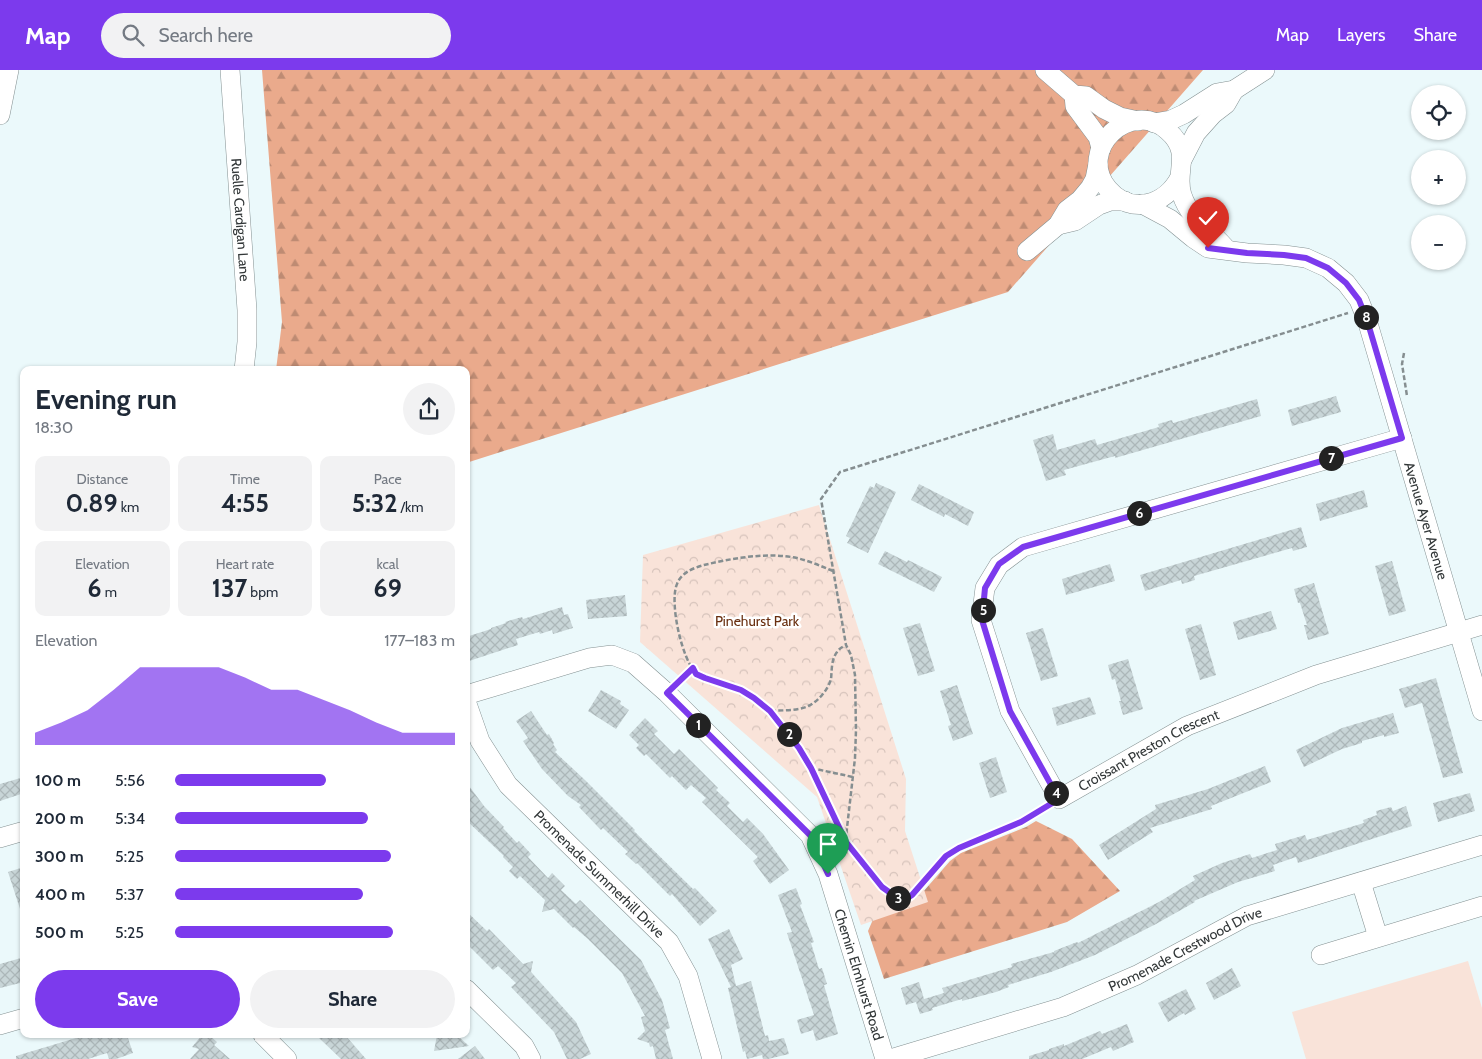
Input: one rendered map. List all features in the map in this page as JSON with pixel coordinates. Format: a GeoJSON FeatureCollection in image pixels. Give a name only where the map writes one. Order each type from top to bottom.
{"type":"FeatureCollection","features":[{"type":"Feature","properties":{"kind":"street"},"geometry":{"type":"LineString","coordinates":[[0,115],[9,70]]}},
{"type":"Feature","properties":{"kind":"street","name":"Ruelle Cardigan Lane"},"geometry":{"type":"LineString","coordinates":[[230,70],[248,310],[248,342],[245,366]]}},
{"type":"Feature","properties":{"kind":"street"},"geometry":{"type":"LineString","coordinates":[[1044,70],[1074,95],[1086,96],[1104,109],[1120,117],[1161,126],[1174,137],[1178,144],[1182,194],[1191,215],[1217,238],[1227,250]]}},
{"type":"Feature","properties":{"kind":"street"},"geometry":{"type":"LineString","coordinates":[[1027,251],[1058,225],[1067,210],[1080,200],[1090,188],[1095,179],[1104,141],[1115,129],[1122,125],[1171,120],[1217,93],[1234,90],[1265,70]]}},
{"type":"Feature","properties":{"kind":"street"},"geometry":{"type":"LineString","coordinates":[[1058,225],[1075,221],[1099,205],[1110,201],[1134,203],[1158,200],[1165,196],[1171,191],[1196,133],[1213,114],[1226,104],[1234,90]]}},
{"type":"Feature","properties":{"kind":"street"},"geometry":{"type":"LineString","coordinates":[[1074,95],[1075,106],[1098,137],[1100,172],[1106,187],[1112,193],[1134,203]]}},
{"type":"Feature","properties":{"kind":"street","name":"Avenue Ayer Avenue"},"geometry":{"type":"LineString","coordinates":[[1134,203],[1170,219],[1208,248],[1306,258],[1328,268],[1346,283],[1359,300],[1367,320],[1482,711]]}},
{"type":"Feature","properties":{"kind":"street"},"geometry":{"type":"LineString","coordinates":[[1059,799],[1010,711],[982,620],[985,588],[999,564],[1023,547],[1402,438]]}},
{"type":"Feature","properties":{"kind":"street","name":"Croissant Preston Crescent"},"geometry":{"type":"LineString","coordinates":[[1059,799],[1187,726],[1316,675],[1482,625]]}},
{"type":"Feature","properties":{"kind":"street","name":"Chemin Elmhurst Road"},"geometry":{"type":"LineString","coordinates":[[470,694],[589,658],[612,655],[633,663],[667,693],[810,835],[828,874],[885,1059]]}},
{"type":"Feature","properties":{"kind":"street","name":"Promenade Summerhill Drive"},"geometry":{"type":"LineString","coordinates":[[470,712],[480,741],[508,784],[669,942],[688,976],[712,1059]]}},
{"type":"Feature","properties":{"kind":"street"},"geometry":{"type":"LineString","coordinates":[[0,838],[20,832]]}},
{"type":"Feature","properties":{"kind":"street","name":"Promenade Crestwood Drive"},"geometry":{"type":"LineString","coordinates":[[890,1059],[1063,1007],[1137,976],[1248,916],[1482,845]]}},
{"type":"Feature","properties":{"kind":"street"},"geometry":{"type":"LineString","coordinates":[[1361,882],[1378,937]]}},
{"type":"Feature","properties":{"kind":"street"},"geometry":{"type":"LineString","coordinates":[[1321,955],[1482,906]]}},
{"type":"Feature","properties":{"kind":"street"},"geometry":{"type":"LineString","coordinates":[[470,992],[524,1046],[531,1059]]}},
{"type":"Feature","properties":{"kind":"street"},"geometry":{"type":"LineString","coordinates":[[0,1025],[20,1019]]}},
{"type":"Feature","properties":{"kind":"street"},"geometry":{"type":"LineString","coordinates":[[266,1038],[287,1059]]}},
{"type":"Feature","properties":{"kind":"path"},"geometry":{"type":"LineString","coordinates":[[846,842],[856,730],[855,675],[851,655],[846,645],[820,498],[840,472],[1354,311]]}},
{"type":"Feature","properties":{"kind":"path"},"geometry":{"type":"LineString","coordinates":[[833,570],[800,559],[770,556],[703,565],[682,575],[676,584],[674,595],[676,619],[686,654],[696,674],[741,690],[754,698],[770,711],[799,748],[811,768],[846,842],[882,887],[896,897],[906,899],[912,895],[946,856],[959,848],[1021,822],[1059,799]]}},
{"type":"Feature","properties":{"kind":"path"},"geometry":{"type":"LineString","coordinates":[[770,711],[803,708],[814,703],[830,682],[835,654],[846,645]]}},
{"type":"Feature","properties":{"kind":"path"},"geometry":{"type":"LineString","coordinates":[[667,693],[693,668]]}},
{"type":"Feature","properties":{"kind":"path"},"geometry":{"type":"LineString","coordinates":[[811,768],[853,777]]}},
{"type":"Feature","properties":{"kind":"green space"},"geometry":{"type":"Polygon","coordinates":[[[262,70],[1203,70],[1008,292],[470,462],[470,366],[276,366],[282,322],[262,70]]]}},
{"type":"Feature","properties":{"kind":"green space","name":"Pinehurst Park"},"geometry":{"type":"Polygon","coordinates":[[[819,505],[906,779],[905,831],[928,902],[861,925],[817,797],[640,642],[643,555],[819,505]]]}},
{"type":"Feature","properties":{"kind":"green space"},"geometry":{"type":"Polygon","coordinates":[[[1036,821],[1072,839],[1120,891],[1067,922],[884,979],[868,931],[881,901],[916,900],[950,861],[961,853],[1026,827],[1036,821]]]}},
{"type":"Feature","properties":{"kind":"green space"},"geometry":{"type":"Polygon","coordinates":[[[1468,961],[1482,1008],[1482,1059],[1306,1059],[1292,1012],[1468,961]]]}},
{"type":"Feature","properties":{"kind":"building"},"geometry":{"type":"Polygon","coordinates":[[[1336,396],[1341,412],[1292,426],[1288,410],[1336,396]]]}},
{"type":"Feature","properties":{"kind":"building"},"geometry":{"type":"Polygon","coordinates":[[[1257,399],[1261,416],[1115,458],[1115,456],[1064,470],[1066,475],[1046,481],[1033,440],[1053,434],[1057,450],[1095,439],[1097,445],[1159,427],[1158,424],[1172,420],[1173,423],[1257,399]]]}},
{"type":"Feature","properties":{"kind":"building"},"geometry":{"type":"Polygon","coordinates":[[[876,483],[896,492],[868,553],[847,543],[850,538],[846,536],[870,486],[874,488],[876,483]]]}},
{"type":"Feature","properties":{"kind":"building"},"geometry":{"type":"Polygon","coordinates":[[[919,484],[974,512],[968,526],[945,514],[944,517],[911,500],[919,484]]]}},
{"type":"Feature","properties":{"kind":"building"},"geometry":{"type":"Polygon","coordinates":[[[1364,490],[1368,507],[1320,521],[1316,504],[1364,490]]]}},
{"type":"Feature","properties":{"kind":"building"},"geometry":{"type":"Polygon","coordinates":[[[1301,527],[1307,547],[1293,551],[1292,548],[1194,576],[1195,580],[1182,584],[1181,580],[1145,591],[1140,575],[1301,527]]]}},
{"type":"Feature","properties":{"kind":"building"},"geometry":{"type":"Polygon","coordinates":[[[885,551],[942,577],[934,592],[878,564],[885,551]]]}},
{"type":"Feature","properties":{"kind":"building"},"geometry":{"type":"Polygon","coordinates":[[[1392,561],[1406,611],[1389,616],[1375,566],[1392,561]]]}},
{"type":"Feature","properties":{"kind":"building"},"geometry":{"type":"Polygon","coordinates":[[[1110,564],[1115,581],[1066,595],[1062,579],[1110,564]]]}},
{"type":"Feature","properties":{"kind":"building"},"geometry":{"type":"Polygon","coordinates":[[[1314,583],[1329,634],[1308,640],[1304,625],[1307,625],[1294,589],[1314,583]]]}},
{"type":"Feature","properties":{"kind":"building"},"geometry":{"type":"Polygon","coordinates":[[[625,595],[627,616],[588,619],[586,600],[625,595]]]}},
{"type":"Feature","properties":{"kind":"building"},"geometry":{"type":"Polygon","coordinates":[[[562,607],[564,615],[568,614],[573,628],[553,634],[552,630],[540,634],[539,632],[516,639],[518,645],[470,661],[470,636],[505,622],[522,617],[523,619],[562,607]]]}},
{"type":"Feature","properties":{"kind":"building"},"geometry":{"type":"Polygon","coordinates":[[[1271,611],[1277,629],[1238,640],[1233,622],[1271,611]]]}},
{"type":"Feature","properties":{"kind":"building"},"geometry":{"type":"Polygon","coordinates":[[[920,623],[935,671],[918,676],[903,628],[920,623]]]}},
{"type":"Feature","properties":{"kind":"building"},"geometry":{"type":"Polygon","coordinates":[[[1201,624],[1216,675],[1200,680],[1185,629],[1201,624]]]}},
{"type":"Feature","properties":{"kind":"building"},"geometry":{"type":"Polygon","coordinates":[[[1043,628],[1058,676],[1041,681],[1026,633],[1043,628]]]}},
{"type":"Feature","properties":{"kind":"building"},"geometry":{"type":"Polygon","coordinates":[[[1128,659],[1143,709],[1123,715],[1115,679],[1112,680],[1108,665],[1128,659]]]}},
{"type":"Feature","properties":{"kind":"building"},"geometry":{"type":"Polygon","coordinates":[[[1436,678],[1463,773],[1443,778],[1422,703],[1405,708],[1399,689],[1436,678]]]}},
{"type":"Feature","properties":{"kind":"building"},"geometry":{"type":"Polygon","coordinates":[[[957,685],[973,734],[953,741],[948,726],[951,725],[940,691],[957,685]]]}},
{"type":"Feature","properties":{"kind":"building"},"geometry":{"type":"Polygon","coordinates":[[[601,690],[621,701],[620,704],[629,710],[616,729],[588,711],[601,690]]]}},
{"type":"Feature","properties":{"kind":"building"},"geometry":{"type":"Polygon","coordinates":[[[1090,697],[1096,714],[1057,726],[1052,708],[1090,697]]]}},
{"type":"Feature","properties":{"kind":"building"},"geometry":{"type":"Polygon","coordinates":[[[531,711],[547,735],[549,734],[557,750],[555,752],[717,911],[700,926],[672,894],[670,896],[637,863],[625,854],[628,852],[603,828],[601,830],[579,807],[581,805],[568,796],[542,769],[523,741],[528,738],[516,721],[531,711]]]}},
{"type":"Feature","properties":{"kind":"building"},"geometry":{"type":"Polygon","coordinates":[[[1393,713],[1399,733],[1362,741],[1362,743],[1342,749],[1304,767],[1296,750],[1342,728],[1393,713]]]}},
{"type":"Feature","properties":{"kind":"building"},"geometry":{"type":"Polygon","coordinates":[[[645,718],[658,731],[654,734],[674,754],[679,749],[718,788],[716,790],[730,803],[727,806],[743,822],[747,818],[763,834],[789,870],[770,884],[753,861],[758,857],[702,802],[706,798],[691,785],[686,790],[672,776],[670,778],[646,754],[644,756],[636,748],[639,745],[629,735],[645,718]]]}},
{"type":"Feature","properties":{"kind":"building"},"geometry":{"type":"Polygon","coordinates":[[[996,757],[1007,792],[990,798],[979,763],[996,757]]]}},
{"type":"Feature","properties":{"kind":"building"},"geometry":{"type":"Polygon","coordinates":[[[1265,766],[1271,782],[1211,806],[1212,809],[1150,828],[1153,832],[1108,860],[1099,845],[1156,809],[1155,805],[1208,789],[1265,766]]]}},
{"type":"Feature","properties":{"kind":"building"},"geometry":{"type":"Polygon","coordinates":[[[20,778],[20,794],[0,801],[0,784],[20,778]]]}},
{"type":"Feature","properties":{"kind":"building"},"geometry":{"type":"Polygon","coordinates":[[[470,787],[503,828],[531,854],[528,857],[548,878],[552,873],[565,886],[561,890],[576,904],[580,900],[641,960],[662,1000],[670,1028],[665,1030],[673,1059],[656,1059],[653,1046],[650,1047],[649,1043],[637,1039],[645,1031],[641,1017],[645,1016],[622,973],[554,909],[542,912],[545,900],[520,876],[517,879],[509,871],[513,867],[470,824],[470,787]]]}},
{"type":"Feature","properties":{"kind":"building"},"geometry":{"type":"Polygon","coordinates":[[[1470,793],[1475,811],[1438,822],[1433,803],[1470,793]]]}},
{"type":"Feature","properties":{"kind":"building"},"geometry":{"type":"Polygon","coordinates":[[[1406,806],[1412,826],[1298,863],[1296,857],[1273,865],[1275,871],[1238,882],[1194,901],[1156,924],[1095,955],[1051,972],[1008,985],[1009,987],[996,992],[962,1001],[962,999],[932,1008],[933,1010],[920,1014],[916,1002],[906,1005],[901,988],[919,982],[924,999],[944,993],[942,988],[1012,967],[1011,964],[1078,943],[1159,902],[1195,880],[1193,876],[1222,863],[1250,854],[1252,858],[1277,850],[1275,844],[1305,835],[1307,840],[1364,823],[1363,820],[1377,815],[1376,811],[1391,807],[1393,811],[1406,806]]]}},
{"type":"Feature","properties":{"kind":"building"},"geometry":{"type":"Polygon","coordinates":[[[20,868],[20,909],[8,872],[20,868]]]}},
{"type":"Feature","properties":{"kind":"building"},"geometry":{"type":"Polygon","coordinates":[[[796,888],[802,904],[800,905],[814,942],[811,943],[819,969],[822,968],[827,984],[824,985],[838,1034],[816,1041],[813,1030],[801,1034],[797,1020],[814,1015],[787,933],[792,932],[778,895],[796,888]]]}},
{"type":"Feature","properties":{"kind":"building"},"geometry":{"type":"Polygon","coordinates":[[[470,915],[487,931],[489,929],[523,964],[533,961],[531,972],[576,1022],[591,1054],[580,1059],[567,1059],[554,1032],[511,987],[516,983],[498,966],[493,970],[470,947],[470,915]]]}},
{"type":"Feature","properties":{"kind":"building"},"geometry":{"type":"Polygon","coordinates":[[[729,929],[743,959],[731,965],[736,986],[751,981],[765,1036],[768,1035],[769,1041],[784,1038],[789,1054],[768,1059],[763,1059],[762,1055],[747,1059],[745,1051],[743,1052],[728,988],[731,987],[708,939],[729,929]]]}},
{"type":"Feature","properties":{"kind":"building"},"geometry":{"type":"Polygon","coordinates":[[[20,958],[20,983],[0,988],[0,964],[20,958]]]}},
{"type":"Feature","properties":{"kind":"building"},"geometry":{"type":"Polygon","coordinates":[[[1232,968],[1241,986],[1214,1000],[1206,983],[1232,968]]]}},
{"type":"Feature","properties":{"kind":"building"},"geometry":{"type":"Polygon","coordinates":[[[1186,989],[1196,1009],[1168,1022],[1158,1003],[1186,989]]]}},
{"type":"Feature","properties":{"kind":"building"},"geometry":{"type":"Polygon","coordinates":[[[1127,1024],[1134,1042],[1113,1051],[1111,1047],[1082,1059],[1029,1059],[1029,1056],[1064,1044],[1064,1046],[1100,1031],[1102,1034],[1127,1024]]]}},
{"type":"Feature","properties":{"kind":"building"},"geometry":{"type":"Polygon","coordinates":[[[76,1038],[128,1038],[133,1053],[116,1059],[109,1059],[107,1053],[88,1059],[16,1059],[16,1056],[76,1038]]]}},
{"type":"Feature","properties":{"kind":"building"},"geometry":{"type":"Polygon","coordinates":[[[200,1038],[212,1038],[217,1042],[214,1045],[230,1059],[190,1059],[199,1049],[192,1047],[200,1038]]]}},
{"type":"Feature","properties":{"kind":"building"},"geometry":{"type":"Polygon","coordinates":[[[319,1038],[348,1038],[366,1059],[341,1059],[319,1038]]]}},
{"type":"Feature","properties":{"kind":"building"},"geometry":{"type":"Polygon","coordinates":[[[436,1038],[460,1038],[469,1046],[434,1051],[436,1038]]]}},
{"type":"Feature","properties":{"kind":"building"},"geometry":{"type":"Polygon","coordinates":[[[475,1046],[485,1059],[458,1059],[475,1046]]]}},
{"type":"Feature","properties":{"kind":"route"},"geometry":{"type":"LineString","coordinates":[[828,874],[810,835],[667,693],[693,668],[696,674],[741,690],[770,711],[799,748],[811,768],[846,842],[882,887],[896,897],[906,899],[912,895],[946,856],[959,848],[1021,822],[1059,799],[1010,711],[982,620],[985,588],[999,564],[1023,547],[1402,438],[1367,320],[1359,300],[1346,283],[1328,268],[1306,258],[1208,248]]}}]}
